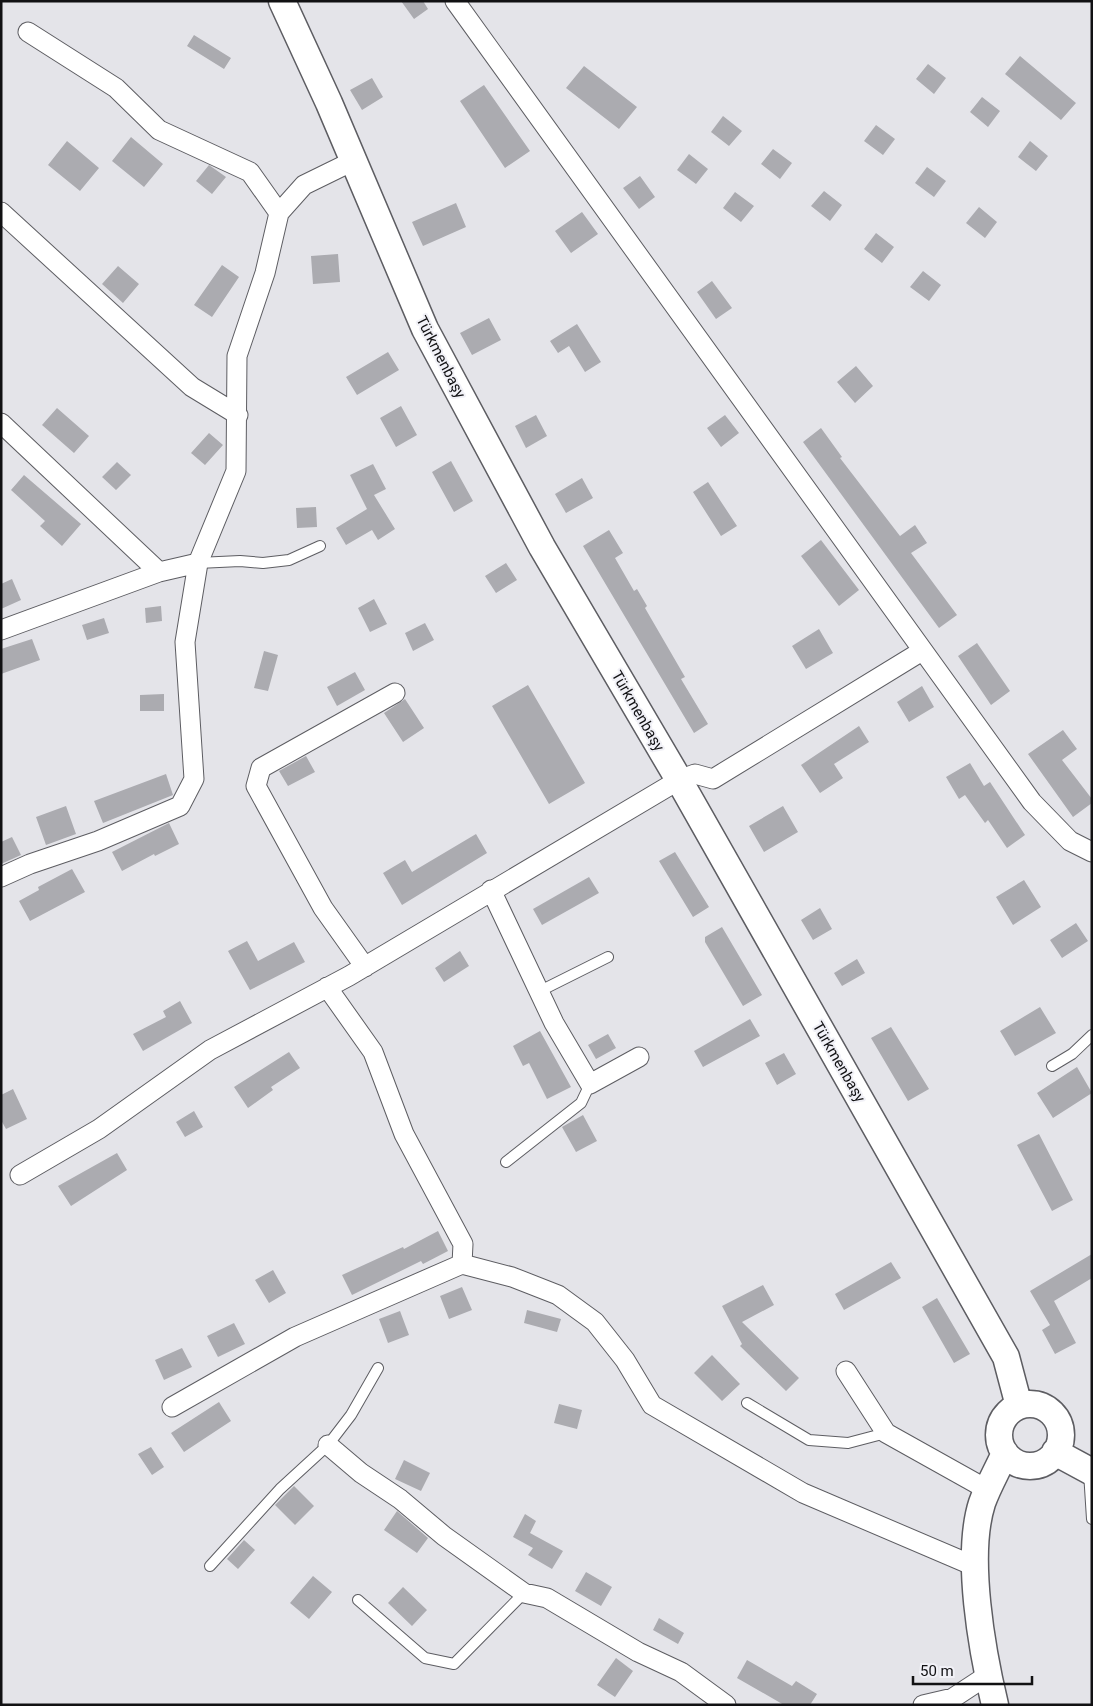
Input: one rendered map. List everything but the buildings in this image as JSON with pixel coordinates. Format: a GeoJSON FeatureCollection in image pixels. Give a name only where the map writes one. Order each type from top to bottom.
{"type":"FeatureCollection","features":[{"type":"Feature","properties":{"kind":"street","name":"Türkmenbaşy"},"geometry":{"type":"LineString","coordinates":[[282,1],[425,329],[542,547],[679,780],[1006,1357],[1019,1406]]}},
{"type":"Feature","properties":{"kind":"street"},"geometry":{"type":"LineString","coordinates":[[455,1],[1032,802],[1070,841],[1092,852]]}},
{"type":"Feature","properties":{"kind":"street"},"geometry":{"type":"LineString","coordinates":[[28,32],[116,88],[159,130],[250,172],[279,213]]}},
{"type":"Feature","properties":{"kind":"street"},"geometry":{"type":"LineString","coordinates":[[1,877],[30,864],[98,841],[180,806],[194,779],[185,642],[198,563],[236,471],[238,416],[237,356],[265,273],[279,213],[304,185],[353,161]]}},
{"type":"Feature","properties":{"kind":"street"},"geometry":{"type":"LineString","coordinates":[[1,212],[192,386],[238,416]]}},
{"type":"Feature","properties":{"kind":"street"},"geometry":{"type":"LineString","coordinates":[[1,423],[159,572]]}},
{"type":"Feature","properties":{"kind":"street"},"geometry":{"type":"LineString","coordinates":[[1,630],[159,572],[198,563]]}},
{"type":"Feature","properties":{"kind":"street"},"geometry":{"type":"LineString","coordinates":[[20,1175],[99,1129],[210,1050],[365,966],[679,780],[695,774],[712,779],[922,651]]}},
{"type":"Feature","properties":{"kind":"street"},"geometry":{"type":"LineString","coordinates":[[365,966],[323,908],[256,786],[261,768],[395,693]]}},
{"type":"Feature","properties":{"kind":"street"},"geometry":{"type":"LineString","coordinates":[[491,890],[554,1023],[590,1084],[639,1057]]}},
{"type":"Feature","properties":{"kind":"street"},"geometry":{"type":"LineString","coordinates":[[327,987],[373,1052],[404,1134],[463,1244],[462,1264]]}},
{"type":"Feature","properties":{"kind":"street"},"geometry":{"type":"LineString","coordinates":[[172,1407],[295,1338],[462,1264],[512,1277],[558,1295],[595,1322],[626,1360],[652,1405],[803,1492],[974,1566]]}},
{"type":"Feature","properties":{"kind":"street"},"geometry":{"type":"LineString","coordinates":[[846,1371],[886,1433],[988,1490]]}},
{"type":"Feature","properties":{"kind":"street"},"geometry":{"type":"LineString","coordinates":[[1034,1404],[1046,1408],[1054,1415],[1060,1426],[1061,1440],[1055,1452],[1050,1459],[1039,1464],[1028,1466],[1015,1462],[1005,1453],[1000,1441],[1000,1428],[1006,1415],[1019,1406],[1034,1404]]}},
{"type":"Feature","properties":{"kind":"street"},"geometry":{"type":"LineString","coordinates":[[328,1445],[361,1472],[400,1499],[444,1536],[524,1593],[547,1598],[638,1652],[681,1672],[726,1705]]}},
{"type":"Feature","properties":{"kind":"street"},"geometry":{"type":"LineString","coordinates":[[1055,1452],[1090,1472]]}},
{"type":"Feature","properties":{"kind":"street"},"geometry":{"type":"LineString","coordinates":[[995,1705],[988,1675],[974,1566],[982,1503],[1005,1453]]}},
{"type":"Feature","properties":{"kind":"street"},"geometry":{"type":"LineString","coordinates":[[923,1705],[953,1698],[988,1675]]}},
{"type":"Feature","properties":{"kind":"lane"},"geometry":{"type":"LineString","coordinates":[[198,563],[240,561],[263,563],[289,560],[320,546]]}},
{"type":"Feature","properties":{"kind":"lane"},"geometry":{"type":"LineString","coordinates":[[540,991],[608,958]]}},
{"type":"Feature","properties":{"kind":"lane"},"geometry":{"type":"LineString","coordinates":[[1052,1066],[1072,1054],[1092,1035]]}},
{"type":"Feature","properties":{"kind":"lane"},"geometry":{"type":"LineString","coordinates":[[506,1162],[581,1103],[590,1084]]}},
{"type":"Feature","properties":{"kind":"lane"},"geometry":{"type":"LineString","coordinates":[[210,1566],[280,1489],[328,1445],[351,1415],[378,1368]]}},
{"type":"Feature","properties":{"kind":"lane"},"geometry":{"type":"LineString","coordinates":[[747,1403],[809,1440],[848,1443],[886,1433]]}},
{"type":"Feature","properties":{"kind":"lane"},"geometry":{"type":"LineString","coordinates":[[1090,1472],[1092,1519]]}},
{"type":"Feature","properties":{"kind":"lane"},"geometry":{"type":"LineString","coordinates":[[358,1600],[425,1658],[454,1664],[524,1593]]}}]}
